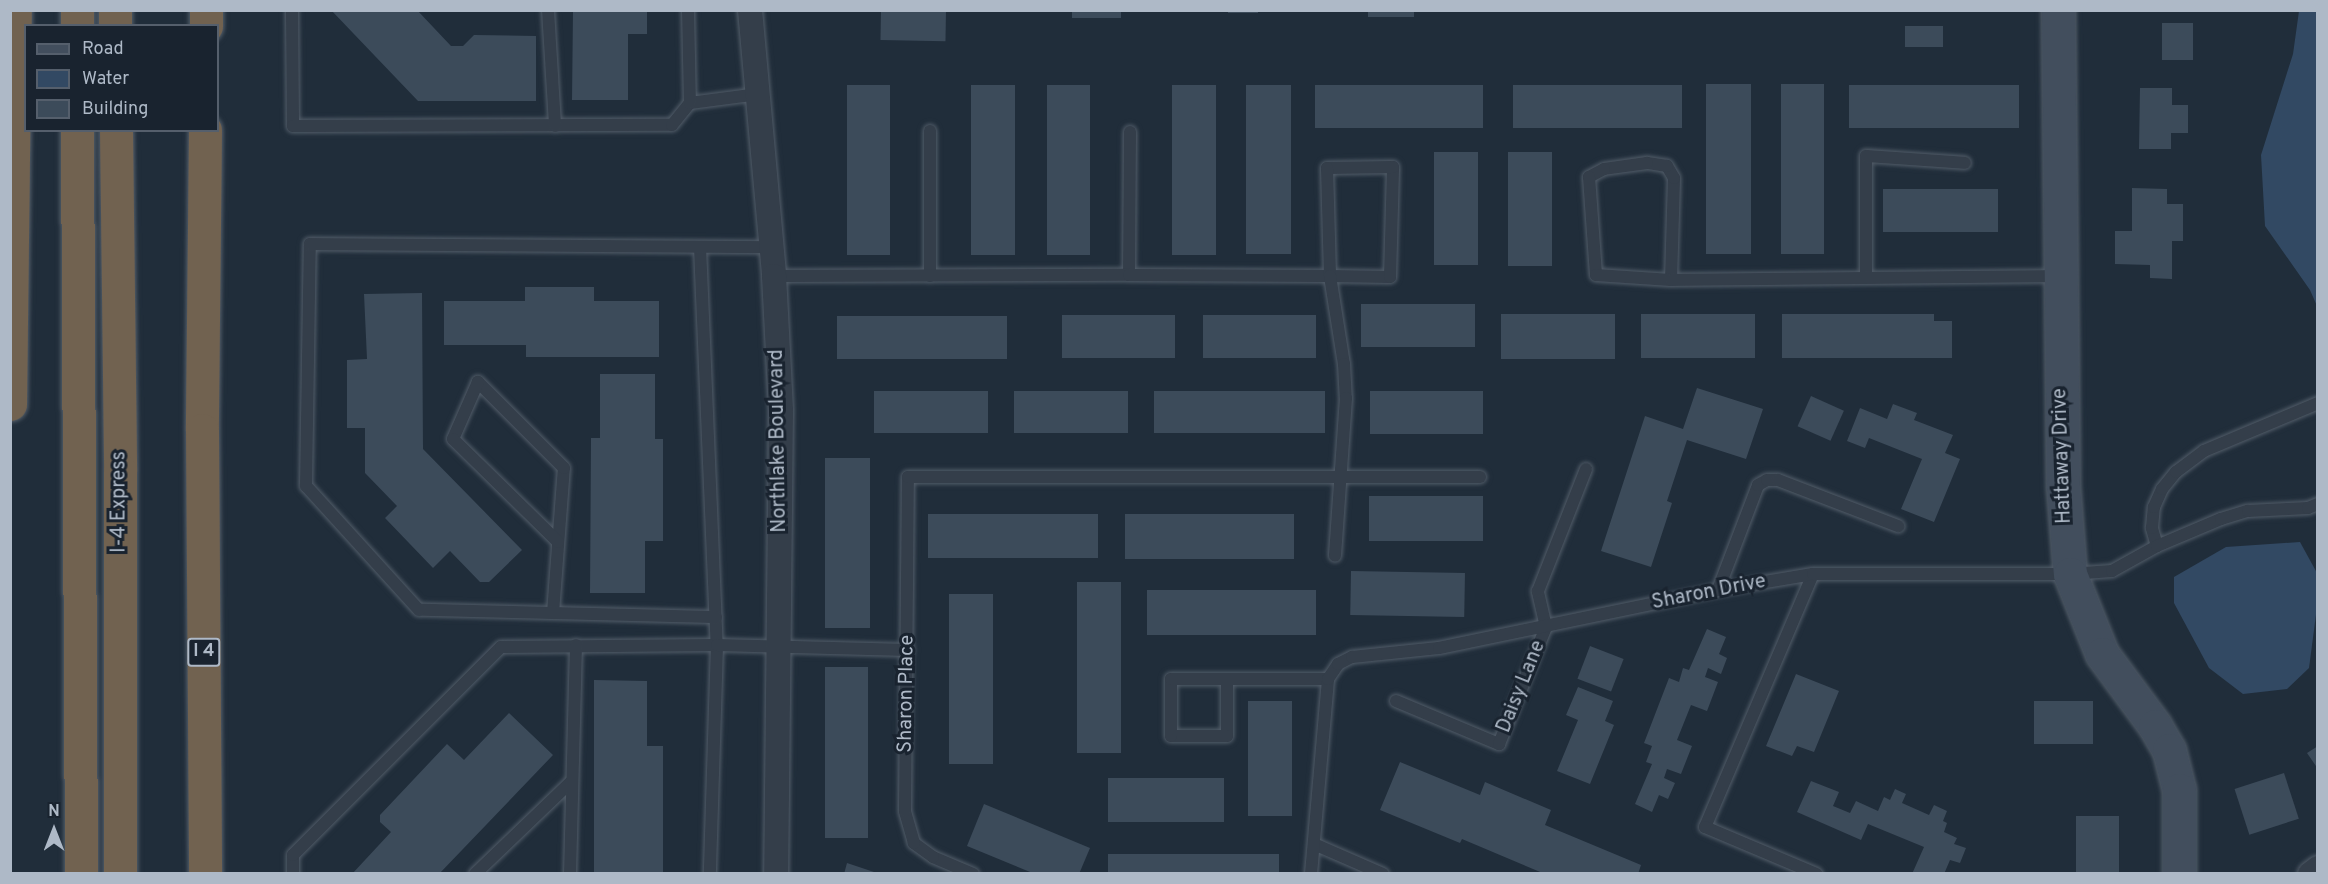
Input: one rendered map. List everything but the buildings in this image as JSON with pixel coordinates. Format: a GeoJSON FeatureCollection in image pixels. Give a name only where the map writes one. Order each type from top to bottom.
{"type":"FeatureCollection","features":[{"type":"Feature","properties":{"kind":"highway"},"geometry":{"type":"LineString","coordinates":[[10,404],[15,10]]}},
{"type":"Feature","properties":{"kind":"highway","name":"I-4 Express"},"geometry":{"type":"LineString","coordinates":[[77,132],[81,873]]}},
{"type":"Feature","properties":{"kind":"highway","name":"I-4 Express"},"geometry":{"type":"LineString","coordinates":[[116,132],[120,471],[120,873]]}},
{"type":"Feature","properties":{"kind":"highway","name":"I 4"},"geometry":{"type":"LineString","coordinates":[[205,132],[202,442],[206,873]]}},
{"type":"Feature","properties":{"kind":"street","name":"Northlake Boulevard"},"geometry":{"type":"LineString","coordinates":[[750,10],[772,248],[781,411],[776,873]]}},
{"type":"Feature","properties":{"kind":"street","name":"Hattaway Drive"},"geometry":{"type":"LineString","coordinates":[[2058,10],[2063,495],[2070,574],[2102,654],[2155,726],[2169,750],[2179,790],[2180,873]]}},
{"type":"Feature","properties":{"kind":"street"},"geometry":{"type":"LineString","coordinates":[[2310,873],[2318,868]]}},
{"type":"Feature","properties":{"kind":"lane"},"geometry":{"type":"LineString","coordinates":[[292,10],[293,126],[672,125],[690,103],[688,10]]}},
{"type":"Feature","properties":{"kind":"lane"},"geometry":{"type":"LineString","coordinates":[[548,10],[555,126]]}},
{"type":"Feature","properties":{"kind":"lane"},"geometry":{"type":"LineString","coordinates":[[690,103],[758,94]]}},
{"type":"Feature","properties":{"kind":"lane"},"geometry":{"type":"LineString","coordinates":[[930,131],[930,276]]}},
{"type":"Feature","properties":{"kind":"lane"},"geometry":{"type":"LineString","coordinates":[[1129,275],[1130,132]]}},
{"type":"Feature","properties":{"kind":"lane"},"geometry":{"type":"LineString","coordinates":[[1866,277],[1866,156],[1965,163]]}},
{"type":"Feature","properties":{"kind":"lane"},"geometry":{"type":"LineString","coordinates":[[1671,280],[1674,178],[1667,166],[1647,164],[1604,169],[1589,177],[1596,275],[1671,280],[2060,276]]}},
{"type":"Feature","properties":{"kind":"lane"},"geometry":{"type":"LineString","coordinates":[[774,276],[1129,275],[1330,276],[1390,277],[1392,167],[1327,168],[1330,276],[1344,364],[1346,398],[1335,556]]}},
{"type":"Feature","properties":{"kind":"lane"},"geometry":{"type":"LineString","coordinates":[[716,617],[419,610],[306,486],[310,244],[772,248]]}},
{"type":"Feature","properties":{"kind":"lane"},"geometry":{"type":"LineString","coordinates":[[700,247],[717,645],[710,873]]}},
{"type":"Feature","properties":{"kind":"lane"},"geometry":{"type":"LineString","coordinates":[[553,613],[564,468],[478,382],[453,439],[558,542]]}},
{"type":"Feature","properties":{"kind":"lane"},"geometry":{"type":"LineString","coordinates":[[2157,546],[2152,528],[2154,507],[2162,489],[2176,472],[2204,452],[2318,403]]}},
{"type":"Feature","properties":{"kind":"lane"},"geometry":{"type":"LineString","coordinates":[[1546,627],[1538,591],[1586,469]]}},
{"type":"Feature","properties":{"kind":"lane"},"geometry":{"type":"LineString","coordinates":[[1341,476],[1480,477]]}},
{"type":"Feature","properties":{"kind":"lane","name":"Sharon Place"},"geometry":{"type":"LineString","coordinates":[[973,873],[933,857],[914,843],[905,811],[908,477],[1341,476]]}},
{"type":"Feature","properties":{"kind":"lane"},"geometry":{"type":"LineString","coordinates":[[1718,590],[1758,485],[1767,480],[1778,480],[1898,526]]}},
{"type":"Feature","properties":{"kind":"lane","name":"Sharon Drive"},"geometry":{"type":"LineString","coordinates":[[1328,679],[1338,664],[1352,657],[1439,648],[1718,590],[1813,574],[2070,574],[2112,571],[2157,546],[2221,519],[2248,511],[2308,508],[2318,504]]}},
{"type":"Feature","properties":{"kind":"lane"},"geometry":{"type":"LineString","coordinates":[[1813,574],[1705,827],[1816,873]]}},
{"type":"Feature","properties":{"kind":"lane","name":"Daisy Lane"},"geometry":{"type":"LineString","coordinates":[[1395,701],[1499,744],[1546,627]]}},
{"type":"Feature","properties":{"kind":"lane"},"geometry":{"type":"LineString","coordinates":[[570,873],[576,645]]}},
{"type":"Feature","properties":{"kind":"lane"},"geometry":{"type":"LineString","coordinates":[[293,873],[293,855],[501,647],[717,645],[908,650]]}},
{"type":"Feature","properties":{"kind":"lane"},"geometry":{"type":"LineString","coordinates":[[1227,679],[1227,736],[1172,736],[1171,679],[1227,679],[1328,679],[1311,873]]}},
{"type":"Feature","properties":{"kind":"lane"},"geometry":{"type":"LineString","coordinates":[[476,873],[571,782]]}},
{"type":"Feature","properties":{"kind":"lane"},"geometry":{"type":"LineString","coordinates":[[1314,844],[1383,873]]}},
{"type":"Feature","properties":{"kind":"water"},"geometry":{"type":"Polygon","coordinates":[[[2299,11],[2317,11],[2317,306],[2310,290],[2265,226],[2261,155],[2293,54],[2299,11]]]}},
{"type":"Feature","properties":{"kind":"water"},"geometry":{"type":"Polygon","coordinates":[[[2300,542],[2317,573],[2317,607],[2309,668],[2287,689],[2243,694],[2209,668],[2174,603],[2174,577],[2226,547],[2300,542]]]}}]}
